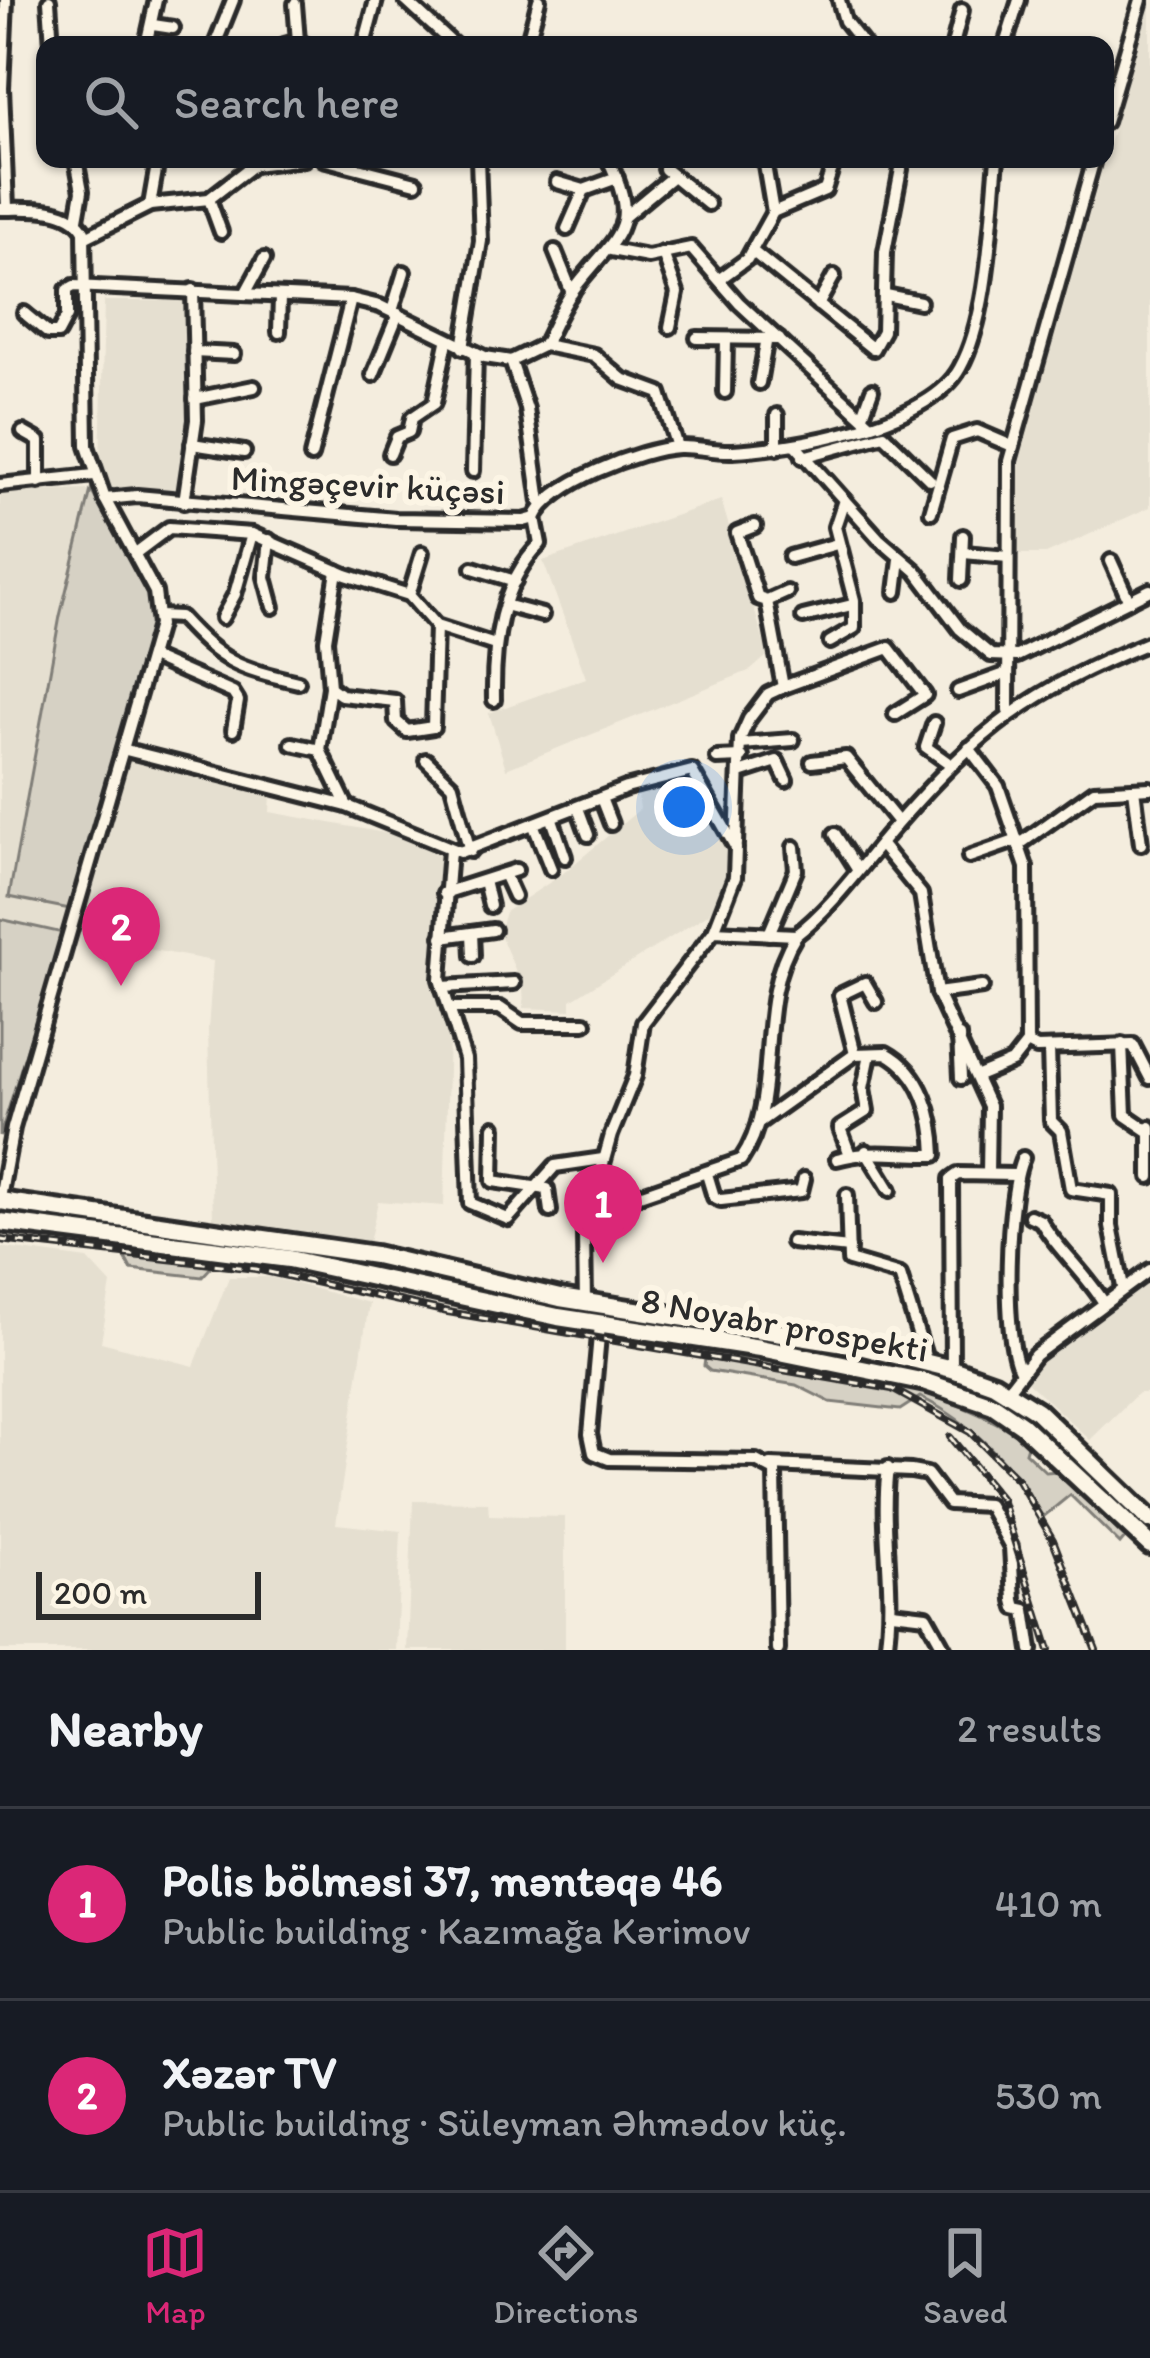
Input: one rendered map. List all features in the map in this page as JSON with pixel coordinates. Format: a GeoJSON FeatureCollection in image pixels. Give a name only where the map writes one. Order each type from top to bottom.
{"type":"FeatureCollection","features":[{"type":"Feature","properties":{"kind":"highway","name":"8 Noyabr prospekti"},"geometry":{"type":"LineString","coordinates":[[0,1200],[292,1240],[585,1303],[787,1333],[927,1363],[1007,1390],[1037,1411],[1150,1520]]}},
{"type":"Feature","properties":{"kind":"highway","name":"8 Noyabr prospekti"},"geometry":{"type":"LineString","coordinates":[[0,1222],[289,1259],[600,1324],[854,1365],[970,1396],[1022,1424],[1150,1544]]}},
{"type":"Feature","properties":{"kind":"street"},"geometry":{"type":"LineString","coordinates":[[6,0],[1,96],[3,209],[77,219]]}},
{"type":"Feature","properties":{"kind":"street"},"geometry":{"type":"LineString","coordinates":[[149,36],[156,0]]}},
{"type":"Feature","properties":{"kind":"street"},"geometry":{"type":"LineString","coordinates":[[218,36],[233,0]]}},
{"type":"Feature","properties":{"kind":"street"},"geometry":{"type":"LineString","coordinates":[[366,36],[376,0]]}},
{"type":"Feature","properties":{"kind":"street"},"geometry":{"type":"LineString","coordinates":[[839,0],[845,21],[857,36]]}},
{"type":"Feature","properties":{"kind":"street"},"geometry":{"type":"LineString","coordinates":[[1008,36],[1019,0]]}},
{"type":"Feature","properties":{"kind":"street"},"geometry":{"type":"LineString","coordinates":[[1114,92],[1141,0]]}},
{"type":"Feature","properties":{"kind":"street"},"geometry":{"type":"LineString","coordinates":[[49,2],[51,36]]}},
{"type":"Feature","properties":{"kind":"street"},"geometry":{"type":"LineString","coordinates":[[410,2],[444,36]]}},
{"type":"Feature","properties":{"kind":"street"},"geometry":{"type":"LineString","coordinates":[[295,4],[301,36]]}},
{"type":"Feature","properties":{"kind":"street"},"geometry":{"type":"LineString","coordinates":[[528,36],[533,4]]}},
{"type":"Feature","properties":{"kind":"street"},"geometry":{"type":"LineString","coordinates":[[955,36],[962,10]]}},
{"type":"Feature","properties":{"kind":"street"},"geometry":{"type":"LineString","coordinates":[[153,25],[173,28]]}},
{"type":"Feature","properties":{"kind":"street"},"geometry":{"type":"LineString","coordinates":[[436,36],[440,32]]}},
{"type":"Feature","properties":{"kind":"street"},"geometry":{"type":"LineString","coordinates":[[0,1200],[13,1128],[127,750],[159,616],[137,552],[94,475],[86,426],[88,286],[86,237],[77,219],[82,191],[78,168]]}},
{"type":"Feature","properties":{"kind":"street"},"geometry":{"type":"LineString","coordinates":[[150,205],[156,168]]}},
{"type":"Feature","properties":{"kind":"street"},"geometry":{"type":"LineString","coordinates":[[86,237],[150,205],[209,199],[249,168]]}},
{"type":"Feature","properties":{"kind":"street"},"geometry":{"type":"LineString","coordinates":[[358,168],[416,183]]}},
{"type":"Feature","properties":{"kind":"street"},"geometry":{"type":"LineString","coordinates":[[472,471],[470,350],[481,242],[478,168]]}},
{"type":"Feature","properties":{"kind":"street"},"geometry":{"type":"LineString","coordinates":[[612,168],[625,216]]}},
{"type":"Feature","properties":{"kind":"street"},"geometry":{"type":"LineString","coordinates":[[721,278],[752,251],[773,212],[766,168]]}},
{"type":"Feature","properties":{"kind":"street"},"geometry":{"type":"LineString","coordinates":[[773,212],[825,190],[832,168]]}},
{"type":"Feature","properties":{"kind":"street","name":"Mingəçevir küçəsi"},"geometry":{"type":"LineString","coordinates":[[105,499],[397,519],[535,518],[540,502],[591,473],[677,447],[727,452],[795,445],[920,403],[958,373],[976,314],[996,168]]}},
{"type":"Feature","properties":{"kind":"street"},"geometry":{"type":"LineString","coordinates":[[1008,711],[1005,659],[1012,446],[1091,168]]}},
{"type":"Feature","properties":{"kind":"street"},"geometry":{"type":"LineString","coordinates":[[752,251],[873,349],[881,343],[885,252],[901,169]]}},
{"type":"Feature","properties":{"kind":"street"},"geometry":{"type":"LineString","coordinates":[[24,313],[52,334],[63,329],[67,290],[88,286],[351,299],[395,312],[447,342],[511,361],[544,345],[572,292],[611,250],[625,216],[669,172],[708,204]]}},
{"type":"Feature","properties":{"kind":"street"},"geometry":{"type":"LineString","coordinates":[[557,182],[584,190],[617,178]]}},
{"type":"Feature","properties":{"kind":"street"},"geometry":{"type":"LineString","coordinates":[[567,229],[584,190]]}},
{"type":"Feature","properties":{"kind":"street"},"geometry":{"type":"LineString","coordinates":[[209,199],[221,232]]}},
{"type":"Feature","properties":{"kind":"street"},"geometry":{"type":"LineString","coordinates":[[611,250],[663,254],[691,248],[772,341],[867,419],[872,390]]}},
{"type":"Feature","properties":{"kind":"street"},"geometry":{"type":"LineString","coordinates":[[555,251],[572,292]]}},
{"type":"Feature","properties":{"kind":"street"},"geometry":{"type":"LineString","coordinates":[[663,254],[677,293],[670,327]]}},
{"type":"Feature","properties":{"kind":"street"},"geometry":{"type":"LineString","coordinates":[[244,295],[263,260]]}},
{"type":"Feature","properties":{"kind":"street"},"geometry":{"type":"LineString","coordinates":[[373,375],[404,272]]}},
{"type":"Feature","properties":{"kind":"street"},"geometry":{"type":"LineString","coordinates":[[818,305],[834,276]]}},
{"type":"Feature","properties":{"kind":"street"},"geometry":{"type":"LineString","coordinates":[[184,502],[195,399],[193,290]]}},
{"type":"Feature","properties":{"kind":"street"},"geometry":{"type":"LineString","coordinates":[[886,295],[920,302]]}},
{"type":"Feature","properties":{"kind":"street"},"geometry":{"type":"LineString","coordinates":[[279,332],[280,296]]}},
{"type":"Feature","properties":{"kind":"street"},"geometry":{"type":"LineString","coordinates":[[311,456],[351,299]]}},
{"type":"Feature","properties":{"kind":"street"},"geometry":{"type":"LineString","coordinates":[[67,316],[88,316]]}},
{"type":"Feature","properties":{"kind":"street"},"geometry":{"type":"LineString","coordinates":[[697,338],[772,341]]}},
{"type":"Feature","properties":{"kind":"street"},"geometry":{"type":"LineString","coordinates":[[724,392],[726,340]]}},
{"type":"Feature","properties":{"kind":"street"},"geometry":{"type":"LineString","coordinates":[[759,383],[772,341]]}},
{"type":"Feature","properties":{"kind":"street"},"geometry":{"type":"LineString","coordinates":[[390,454],[398,437],[409,432],[412,418],[434,403],[447,342]]}},
{"type":"Feature","properties":{"kind":"street"},"geometry":{"type":"LineString","coordinates":[[544,345],[594,355],[622,379],[660,393],[677,447]]}},
{"type":"Feature","properties":{"kind":"street"},"geometry":{"type":"LineString","coordinates":[[194,352],[234,354]]}},
{"type":"Feature","properties":{"kind":"street"},"geometry":{"type":"LineString","coordinates":[[511,361],[527,409],[540,502]]}},
{"type":"Feature","properties":{"kind":"street"},"geometry":{"type":"LineString","coordinates":[[195,399],[254,387]]}},
{"type":"Feature","properties":{"kind":"street"},"geometry":{"type":"LineString","coordinates":[[777,415],[777,448]]}},
{"type":"Feature","properties":{"kind":"street"},"geometry":{"type":"LineString","coordinates":[[931,512],[958,434],[977,431],[1012,446]]}},
{"type":"Feature","properties":{"kind":"street"},"geometry":{"type":"LineString","coordinates":[[23,432],[39,441],[39,482]]}},
{"type":"Feature","properties":{"kind":"street"},"geometry":{"type":"LineString","coordinates":[[803,458],[884,435],[930,480]]}},
{"type":"Feature","properties":{"kind":"street"},"geometry":{"type":"LineString","coordinates":[[192,444],[244,452]]}},
{"type":"Feature","properties":{"kind":"street"},"geometry":{"type":"LineString","coordinates":[[795,445],[978,647],[1005,659],[1150,590]]}},
{"type":"Feature","properties":{"kind":"street"},"geometry":{"type":"LineString","coordinates":[[0,485],[94,475]]}},
{"type":"Feature","properties":{"kind":"street"},"geometry":{"type":"LineString","coordinates":[[830,642],[854,628],[835,519],[844,500]]}},
{"type":"Feature","properties":{"kind":"street"},"geometry":{"type":"LineString","coordinates":[[494,700],[492,644],[519,566],[540,544],[535,518]]}},
{"type":"Feature","properties":{"kind":"street"},"geometry":{"type":"LineString","coordinates":[[755,526],[737,533],[758,598],[767,601],[787,592]]}},
{"type":"Feature","properties":{"kind":"street"},"geometry":{"type":"LineString","coordinates":[[137,552],[169,528],[253,534],[410,596],[436,626],[492,644]]}},
{"type":"Feature","properties":{"kind":"street"},"geometry":{"type":"LineString","coordinates":[[222,618],[235,594],[253,534]]}},
{"type":"Feature","properties":{"kind":"street"},"geometry":{"type":"LineString","coordinates":[[961,580],[963,536]]}},
{"type":"Feature","properties":{"kind":"street"},"geometry":{"type":"LineString","coordinates":[[268,540],[265,577],[273,608]]}},
{"type":"Feature","properties":{"kind":"street"},"geometry":{"type":"LineString","coordinates":[[790,557],[837,544]]}},
{"type":"Feature","properties":{"kind":"street"},"geometry":{"type":"LineString","coordinates":[[410,596],[422,553]]}},
{"type":"Feature","properties":{"kind":"street"},"geometry":{"type":"LineString","coordinates":[[964,553],[1008,557]]}},
{"type":"Feature","properties":{"kind":"street"},"geometry":{"type":"LineString","coordinates":[[896,592],[900,559]]}},
{"type":"Feature","properties":{"kind":"street"},"geometry":{"type":"LineString","coordinates":[[1112,561],[1129,601]]}},
{"type":"Feature","properties":{"kind":"street"},"geometry":{"type":"LineString","coordinates":[[473,568],[515,581]]}},
{"type":"Feature","properties":{"kind":"street"},"geometry":{"type":"LineString","coordinates":[[337,571],[326,640],[330,687],[320,750],[345,792],[346,806]]}},
{"type":"Feature","properties":{"kind":"street"},"geometry":{"type":"LineString","coordinates":[[767,601],[783,687]]}},
{"type":"Feature","properties":{"kind":"street"},"geometry":{"type":"LineString","coordinates":[[803,616],[852,605]]}},
{"type":"Feature","properties":{"kind":"street"},"geometry":{"type":"LineString","coordinates":[[508,606],[542,615]]}},
{"type":"Feature","properties":{"kind":"street"},"geometry":{"type":"LineString","coordinates":[[159,616],[180,617],[201,645],[253,671],[298,682]]}},
{"type":"Feature","properties":{"kind":"street"},"geometry":{"type":"LineString","coordinates":[[330,687],[341,694],[395,701],[396,721],[407,731],[433,728],[436,626]]}},
{"type":"Feature","properties":{"kind":"street"},"geometry":{"type":"LineString","coordinates":[[593,1211],[741,1160],[758,1123],[775,978],[796,935],[950,764],[1008,711],[1039,691],[1148,646]]}},
{"type":"Feature","properties":{"kind":"street"},"geometry":{"type":"LineString","coordinates":[[585,1303],[584,1232],[603,1159],[635,1076],[646,1013],[714,932],[735,877],[741,751],[749,719],[768,694],[889,648],[925,695],[895,714]]}},
{"type":"Feature","properties":{"kind":"street"},"geometry":{"type":"LineString","coordinates":[[152,657],[232,693],[238,701],[233,730]]}},
{"type":"Feature","properties":{"kind":"street"},"geometry":{"type":"LineString","coordinates":[[958,691],[1005,674]]}},
{"type":"Feature","properties":{"kind":"street"},"geometry":{"type":"LineString","coordinates":[[934,723],[926,748],[950,764]]}},
{"type":"Feature","properties":{"kind":"street"},"geometry":{"type":"LineString","coordinates":[[717,758],[794,740]]}},
{"type":"Feature","properties":{"kind":"street"},"geometry":{"type":"LineString","coordinates":[[292,744],[320,750]]}},
{"type":"Feature","properties":{"kind":"street"},"geometry":{"type":"LineString","coordinates":[[969,748],[988,766],[1026,867],[1028,1043],[1012,1062],[978,1076]]}},
{"type":"Feature","properties":{"kind":"street"},"geometry":{"type":"LineString","coordinates":[[127,750],[346,806],[413,829],[450,850],[470,851],[678,770],[692,771],[736,848]]}},
{"type":"Feature","properties":{"kind":"street"},"geometry":{"type":"LineString","coordinates":[[812,762],[846,758],[898,822]]}},
{"type":"Feature","properties":{"kind":"street"},"geometry":{"type":"LineString","coordinates":[[426,760],[452,785],[470,851]]}},
{"type":"Feature","properties":{"kind":"street"},"geometry":{"type":"LineString","coordinates":[[742,772],[777,761],[786,780]]}},
{"type":"Feature","properties":{"kind":"street"},"geometry":{"type":"LineString","coordinates":[[969,857],[1019,842],[1088,794],[1150,788]]}},
{"type":"Feature","properties":{"kind":"street"},"geometry":{"type":"LineString","coordinates":[[1134,789],[1141,844]]}},
{"type":"Feature","properties":{"kind":"street"},"geometry":{"type":"LineString","coordinates":[[601,798],[611,824]]}},
{"type":"Feature","properties":{"kind":"street"},"geometry":{"type":"LineString","coordinates":[[578,808],[588,836]]}},
{"type":"Feature","properties":{"kind":"street"},"geometry":{"type":"LineString","coordinates":[[552,819],[566,856]]}},
{"type":"Feature","properties":{"kind":"street"},"geometry":{"type":"LineString","coordinates":[[534,826],[551,869]]}},
{"type":"Feature","properties":{"kind":"street"},"geometry":{"type":"LineString","coordinates":[[835,834],[857,869]]}},
{"type":"Feature","properties":{"kind":"street"},"geometry":{"type":"LineString","coordinates":[[880,844],[921,894],[937,993],[989,1106],[988,1174]]}},
{"type":"Feature","properties":{"kind":"street"},"geometry":{"type":"LineString","coordinates":[[769,934],[796,870],[794,847]]}},
{"type":"Feature","properties":{"kind":"street"},"geometry":{"type":"LineString","coordinates":[[450,850],[442,987],[463,1049],[470,1100],[470,1203],[508,1219],[561,1162],[603,1159]]}},
{"type":"Feature","properties":{"kind":"street"},"geometry":{"type":"LineString","coordinates":[[444,893],[510,872],[514,896]]}},
{"type":"Feature","properties":{"kind":"street"},"geometry":{"type":"LineString","coordinates":[[484,881],[490,907]]}},
{"type":"Feature","properties":{"kind":"street"},"geometry":{"type":"LineString","coordinates":[[442,937],[493,930]]}},
{"type":"Feature","properties":{"kind":"street"},"geometry":{"type":"LineString","coordinates":[[714,932],[796,935]]}},
{"type":"Feature","properties":{"kind":"street"},"geometry":{"type":"LineString","coordinates":[[472,933],[473,956]]}},
{"type":"Feature","properties":{"kind":"street"},"geometry":{"type":"LineString","coordinates":[[442,987],[514,983]]}},
{"type":"Feature","properties":{"kind":"street"},"geometry":{"type":"LineString","coordinates":[[855,1054],[840,995],[865,983],[876,1002]]}},
{"type":"Feature","properties":{"kind":"street"},"geometry":{"type":"LineString","coordinates":[[937,993],[982,987]]}},
{"type":"Feature","properties":{"kind":"street"},"geometry":{"type":"LineString","coordinates":[[449,1008],[500,1008],[522,1023],[585,1023]]}},
{"type":"Feature","properties":{"kind":"street"},"geometry":{"type":"LineString","coordinates":[[959,1033],[961,1078]]}},
{"type":"Feature","properties":{"kind":"street"},"geometry":{"type":"LineString","coordinates":[[1028,1043],[1049,1048],[1133,1045],[1150,1078]]}},
{"type":"Feature","properties":{"kind":"street"},"geometry":{"type":"LineString","coordinates":[[1122,1044],[1125,1115],[1148,1128],[1150,1177]]}},
{"type":"Feature","properties":{"kind":"street"},"geometry":{"type":"LineString","coordinates":[[1049,1048],[1051,1121],[1061,1131],[1071,1189],[1111,1195],[1111,1226],[1124,1287]]}},
{"type":"Feature","properties":{"kind":"street"},"geometry":{"type":"LineString","coordinates":[[758,1123],[855,1054],[870,1054],[897,1059],[920,1089],[934,1123],[935,1155],[866,1151],[844,1157],[840,1128],[867,1112],[863,1088],[870,1054]]}},
{"type":"Feature","properties":{"kind":"street"},"geometry":{"type":"LineString","coordinates":[[494,1127],[493,1181],[540,1184],[547,1189],[550,1211]]}},
{"type":"Feature","properties":{"kind":"street"},"geometry":{"type":"LineString","coordinates":[[0,1155],[13,1128]]}},
{"type":"Feature","properties":{"kind":"street"},"geometry":{"type":"LineString","coordinates":[[866,1151],[890,1190]]}},
{"type":"Feature","properties":{"kind":"street"},"geometry":{"type":"LineString","coordinates":[[1020,1370],[1010,1347],[1008,1286],[1015,1175],[1023,1158]]}},
{"type":"Feature","properties":{"kind":"street"},"geometry":{"type":"LineString","coordinates":[[707,1174],[716,1200],[789,1195],[801,1191],[804,1179]]}},
{"type":"Feature","properties":{"kind":"street"},"geometry":{"type":"LineString","coordinates":[[952,1370],[951,1179],[1015,1175]]}},
{"type":"Feature","properties":{"kind":"street"},"geometry":{"type":"LineString","coordinates":[[847,1195],[853,1263],[900,1275],[927,1363]]}},
{"type":"Feature","properties":{"kind":"street"},"geometry":{"type":"LineString","coordinates":[[1030,1216],[1041,1221],[1051,1240],[1081,1266],[1104,1303]]}},
{"type":"Feature","properties":{"kind":"street"},"geometry":{"type":"LineString","coordinates":[[792,1242],[849,1248]]}},
{"type":"Feature","properties":{"kind":"street"},"geometry":{"type":"LineString","coordinates":[[1007,1390],[1020,1370],[1150,1270]]}},
{"type":"Feature","properties":{"kind":"street"},"geometry":{"type":"LineString","coordinates":[[600,1324],[590,1434],[594,1453],[609,1459],[698,1457],[927,1474],[956,1506],[988,1505],[1011,1547],[1014,1600],[1016,1608],[1025,1610],[1030,1650]]}},
{"type":"Feature","properties":{"kind":"street"},"geometry":{"type":"LineString","coordinates":[[771,1465],[778,1650]]}},
{"type":"Feature","properties":{"kind":"street"},"geometry":{"type":"LineString","coordinates":[[886,1650],[892,1612],[882,1520],[889,1468]]}},
{"type":"Feature","properties":{"kind":"street"},"geometry":{"type":"LineString","coordinates":[[892,1612],[926,1616],[945,1650]]}},
{"type":"Feature","properties":{"kind":"shaded area"},"geometry":{"type":"Polygon","coordinates":[[[1150,0],[1150,507],[1046,554],[1015,554],[1015,477],[1102,168],[1114,168],[1114,127],[1150,0]]]}},
{"type":"Feature","properties":{"kind":"shaded area"},"geometry":{"type":"Polygon","coordinates":[[[104,301],[188,301],[189,429],[181,495],[112,492],[100,467],[104,301]]]}},
{"type":"Feature","properties":{"kind":"shaded area"},"geometry":{"type":"Polygon","coordinates":[[[91,490],[152,604],[153,621],[116,755],[271,794],[270,812],[412,838],[440,848],[434,983],[449,1035],[444,1206],[378,1201],[369,1243],[213,1221],[208,1030],[213,961],[87,938],[92,914],[69,910],[0,1136],[0,492],[91,490]]]}},
{"type":"Feature","properties":{"kind":"shaded area"},"geometry":{"type":"Polygon","coordinates":[[[91,490],[152,604],[153,621],[70,909],[9,897],[60,616],[91,490]]]}},
{"type":"Feature","properties":{"kind":"shaded area"},"geometry":{"type":"Polygon","coordinates":[[[721,500],[768,655],[751,670],[506,769],[489,713],[586,678],[543,561],[721,500]]]}},
{"type":"Feature","properties":{"kind":"shaded area"},"geometry":{"type":"Polygon","coordinates":[[[691,775],[733,851],[723,892],[708,914],[571,1000],[571,1010],[524,1008],[523,988],[499,932],[505,912],[561,875],[640,809],[637,789],[691,775]]]}},
{"type":"Feature","properties":{"kind":"shaded area"},"geometry":{"type":"Polygon","coordinates":[[[0,919],[63,933],[0,1136],[0,919]]]}},
{"type":"Feature","properties":{"kind":"shaded area"},"geometry":{"type":"Polygon","coordinates":[[[0,1247],[88,1259],[111,1284],[101,1342],[194,1366],[229,1277],[270,1277],[369,1303],[336,1524],[401,1531],[396,1650],[0,1650],[0,1247]]]}},
{"type":"Feature","properties":{"kind":"shaded area"},"geometry":{"type":"Polygon","coordinates":[[[122,1252],[215,1263],[202,1277],[131,1269],[122,1252]]]}},
{"type":"Feature","properties":{"kind":"shaded area"},"geometry":{"type":"Polygon","coordinates":[[[1150,1277],[1150,1393],[1138,1393],[1090,1440],[1022,1377],[1150,1277]]]}},
{"type":"Feature","properties":{"kind":"shaded area"},"geometry":{"type":"Polygon","coordinates":[[[706,1353],[873,1379],[954,1403],[1028,1442],[1025,1452],[1046,1472],[1058,1471],[1125,1538],[1120,1544],[1070,1495],[1043,1517],[990,1448],[958,1420],[920,1397],[900,1410],[830,1402],[796,1385],[710,1371],[704,1366],[706,1353]]]}},
{"type":"Feature","properties":{"kind":"shaded area"},"geometry":{"type":"Polygon","coordinates":[[[413,1501],[488,1502],[489,1515],[565,1517],[565,1650],[407,1650],[413,1501]]]}},
{"type":"Feature","properties":{"kind":"railway"},"geometry":{"type":"LineString","coordinates":[[0,1240],[256,1269],[448,1312],[892,1389],[970,1432],[1018,1480],[1053,1540],[1096,1650]]}},
{"type":"Feature","properties":{"kind":"railway"},"geometry":{"type":"LineString","coordinates":[[950,1437],[1001,1499],[1049,1650]]}},
{"type":"Feature","properties":{"kind":"place","name":"Xəzər TV"},"geometry":{"type":"Point","coordinates":[121,986]}},
{"type":"Feature","properties":{"kind":"place","name":"Polis bölməsi 37, məntəqə 46"},"geometry":{"type":"Point","coordinates":[603,1263]}}]}
